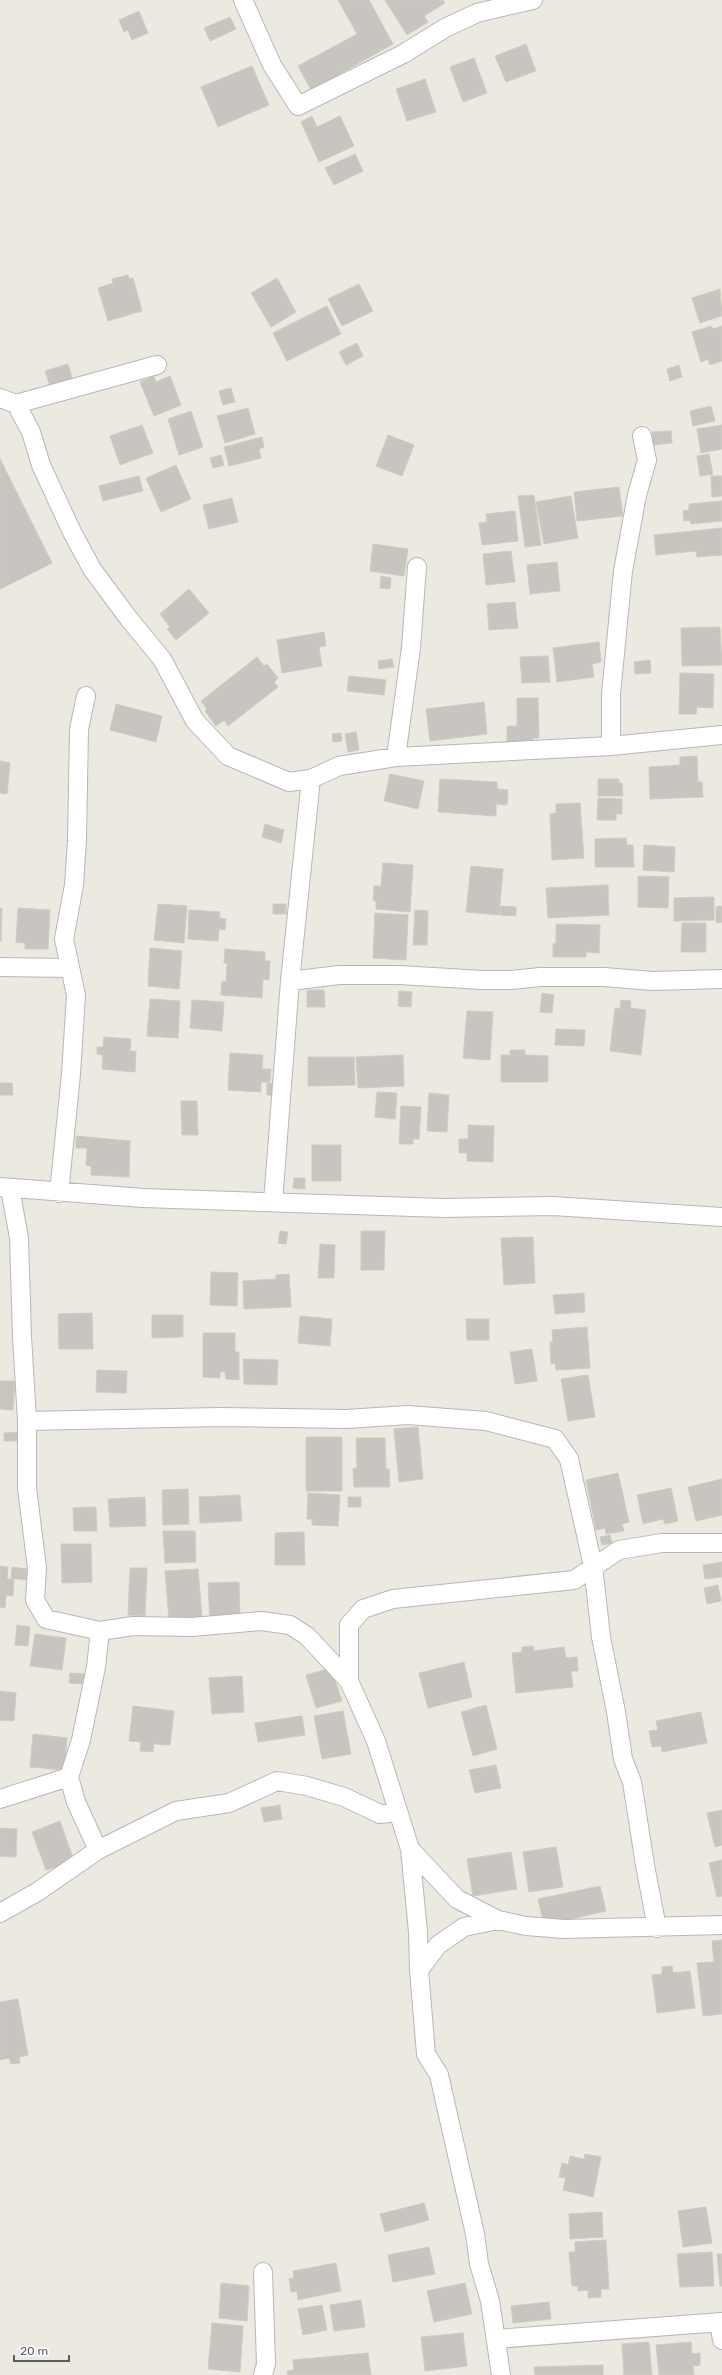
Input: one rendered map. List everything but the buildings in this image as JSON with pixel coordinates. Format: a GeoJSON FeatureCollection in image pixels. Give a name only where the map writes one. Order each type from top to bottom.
{"type":"FeatureCollection","features":[{"type":"Feature","properties":{"kind":"street"},"geometry":{"type":"LineString","coordinates":[[243,0],[272,65],[298,106],[403,54],[446,28],[477,13],[533,0]]}},
{"type":"Feature","properties":{"kind":"street"},"geometry":{"type":"LineString","coordinates":[[157,365],[8,401],[31,432],[41,465],[72,532],[92,569],[129,619],[162,659],[195,721],[228,756],[289,782],[310,779],[339,766],[396,757],[611,746],[722,736]]}},
{"type":"Feature","properties":{"kind":"street"},"geometry":{"type":"LineString","coordinates":[[611,746],[611,694],[623,571],[637,495],[647,460],[642,436]]}},
{"type":"Feature","properties":{"kind":"street"},"geometry":{"type":"LineString","coordinates":[[396,757],[410,648],[418,567]]}},
{"type":"Feature","properties":{"kind":"street"},"geometry":{"type":"LineString","coordinates":[[59,1193],[71,1074],[76,995],[68,968],[64,939],[74,885],[77,841],[79,729],[86,696]]}},
{"type":"Feature","properties":{"kind":"street"},"geometry":{"type":"LineString","coordinates":[[273,1202],[290,981],[310,779]]}},
{"type":"Feature","properties":{"kind":"street"},"geometry":{"type":"LineString","coordinates":[[0,966],[68,968]]}},
{"type":"Feature","properties":{"kind":"street"},"geometry":{"type":"LineString","coordinates":[[290,981],[339,975],[400,975],[490,980],[540,977],[604,977],[653,981],[722,979]]}},
{"type":"Feature","properties":{"kind":"street"},"geometry":{"type":"LineString","coordinates":[[501,2375],[490,2301],[479,2264],[475,2234],[439,2075],[426,2054],[419,1970],[418,1932],[410,1849],[376,1741],[349,1681],[307,1636],[290,1625],[261,1621],[192,1627],[133,1626],[100,1631],[46,1618],[35,1600],[37,1568],[27,1488],[27,1421],[22,1336],[20,1238],[5,1188],[143,1198],[444,1208],[553,1206],[722,1217]]}},
{"type":"Feature","properties":{"kind":"street"},"geometry":{"type":"LineString","coordinates":[[27,1421],[219,1417],[346,1419],[408,1415],[486,1421],[533,1432],[555,1439],[569,1459],[593,1566],[601,1638],[616,1712],[623,1759],[632,1782],[644,1865],[657,1928]]}},
{"type":"Feature","properties":{"kind":"street"},"geometry":{"type":"LineString","coordinates":[[349,1681],[349,1625],[363,1609],[393,1599],[574,1580],[619,1550],[662,1542],[722,1543]]}},
{"type":"Feature","properties":{"kind":"street"},"geometry":{"type":"LineString","coordinates":[[98,1850],[76,1802],[69,1777],[81,1740],[96,1667],[100,1631]]}},
{"type":"Feature","properties":{"kind":"street"},"geometry":{"type":"LineString","coordinates":[[0,1799],[69,1777]]}},
{"type":"Feature","properties":{"kind":"street"},"geometry":{"type":"LineString","coordinates":[[0,1913],[37,1892],[98,1850],[176,1811],[229,1803],[277,1781],[307,1786],[344,1797],[380,1814],[398,1812]]}},
{"type":"Feature","properties":{"kind":"street"},"geometry":{"type":"LineString","coordinates":[[410,1849],[457,1899],[498,1920],[526,1926],[564,1929],[657,1928],[722,1925]]}},
{"type":"Feature","properties":{"kind":"street"},"geometry":{"type":"LineString","coordinates":[[419,1970],[438,1945],[464,1927],[498,1920]]}},
{"type":"Feature","properties":{"kind":"street"},"geometry":{"type":"LineString","coordinates":[[263,2272],[266,2364],[264,2375]]}},
{"type":"Feature","properties":{"kind":"street"},"geometry":{"type":"LineString","coordinates":[[496,2339],[720,2323],[722,2340]]}}]}
